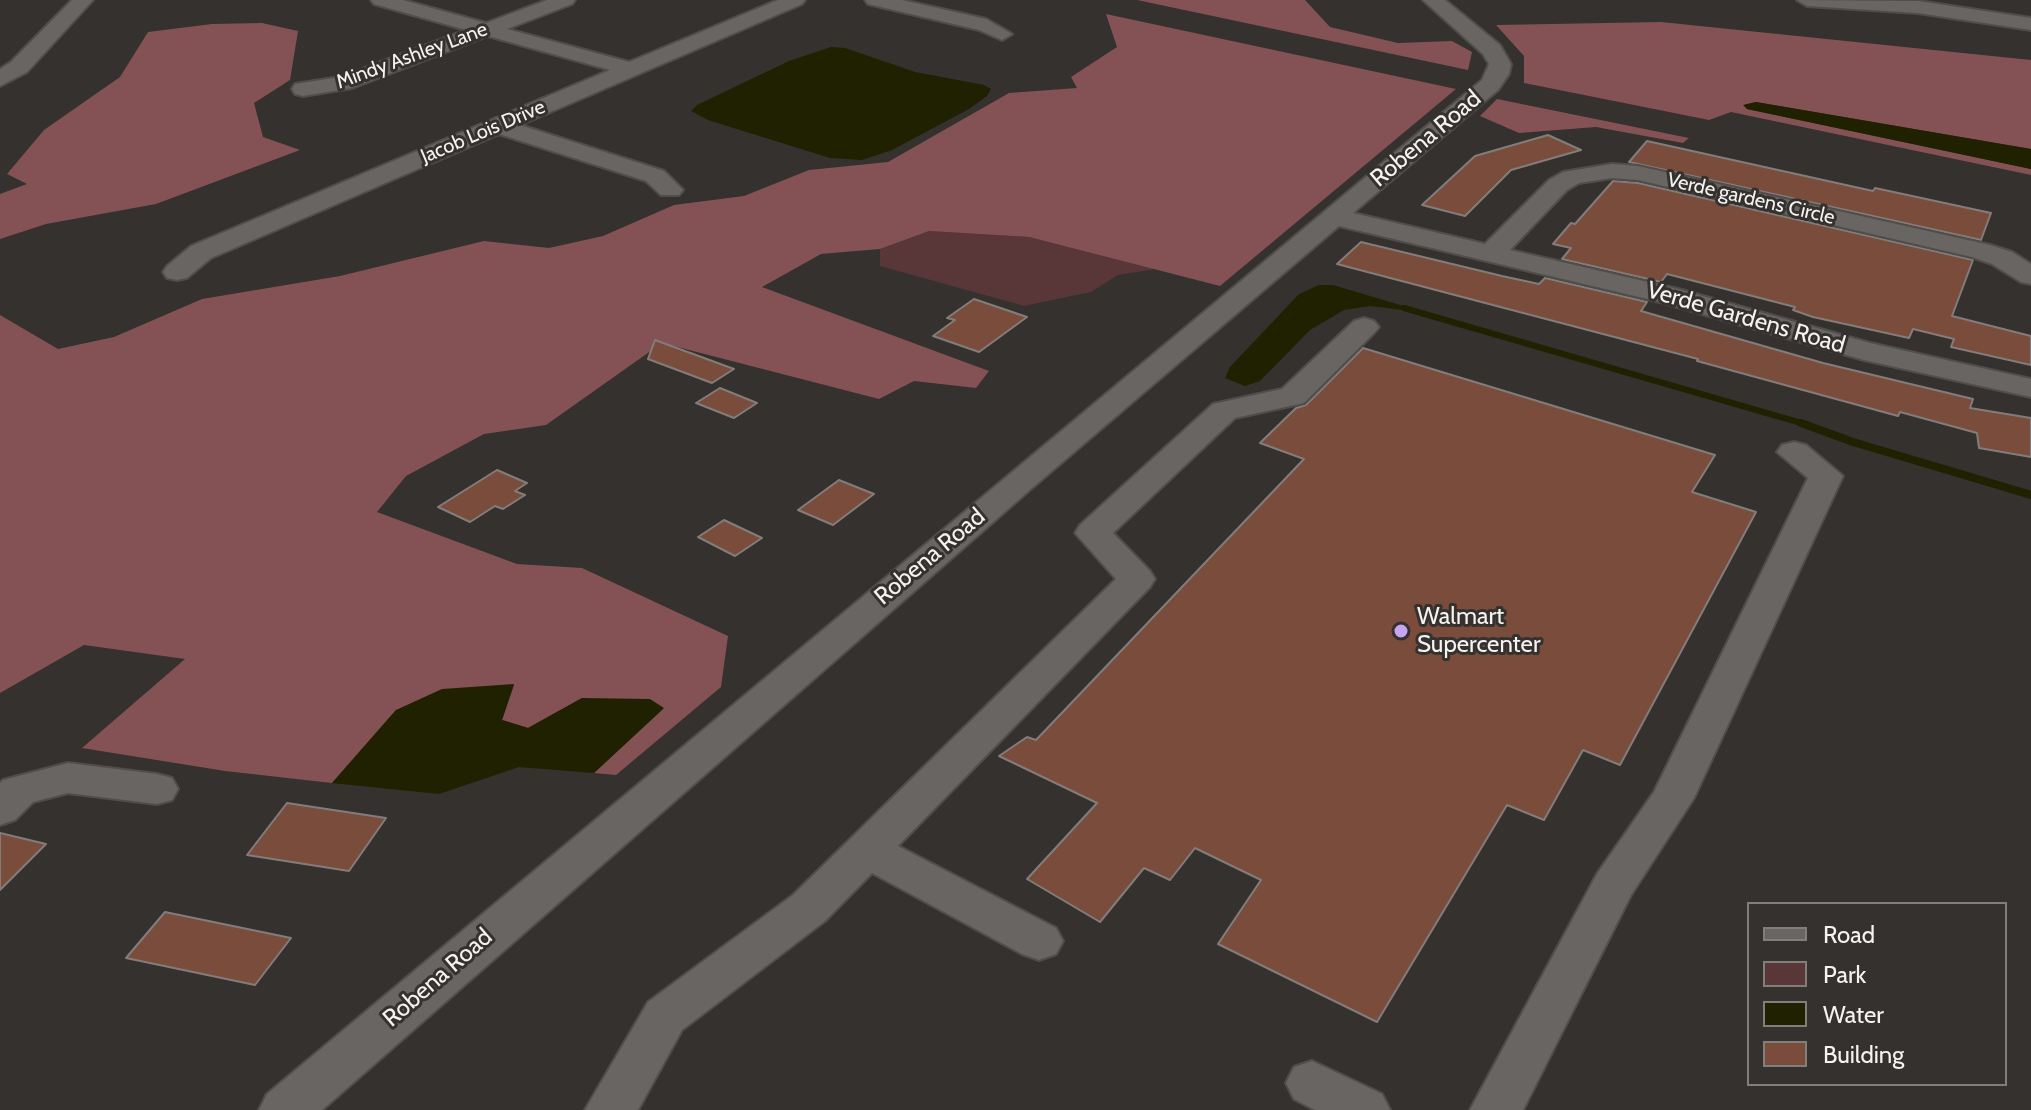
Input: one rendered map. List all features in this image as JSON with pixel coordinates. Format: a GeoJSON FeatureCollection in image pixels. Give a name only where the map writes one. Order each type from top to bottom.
{"type":"FeatureCollection","features":[{"type":"Feature","properties":{"kind":"street"},"geometry":{"type":"LineString","coordinates":[[0,79],[19,67],[83,0]]}},
{"type":"Feature","properties":{"kind":"street"},"geometry":{"type":"LineString","coordinates":[[381,0],[629,69]]}},
{"type":"Feature","properties":{"kind":"street","name":"Mindy Ashley Lane"},"geometry":{"type":"LineString","coordinates":[[303,89],[344,83],[565,0]]}},
{"type":"Feature","properties":{"kind":"street","name":"Jacob Lois Drive"},"geometry":{"type":"LineString","coordinates":[[177,272],[201,252],[795,0]]}},
{"type":"Feature","properties":{"kind":"street"},"geometry":{"type":"LineString","coordinates":[[875,0],[986,25],[1002,34]]}},
{"type":"Feature","properties":{"kind":"street","name":"Robena Road"},"geometry":{"type":"LineString","coordinates":[[285,1110],[1007,491],[1490,85],[1498,74],[1500,64],[1492,50],[1433,0]]}},
{"type":"Feature","properties":{"kind":"street"},"geometry":{"type":"LineString","coordinates":[[1807,0],[1869,2],[1962,12],[2031,24]]}},
{"type":"Feature","properties":{"kind":"street"},"geometry":{"type":"LineString","coordinates":[[498,126],[655,176],[670,190]]}},
{"type":"Feature","properties":{"kind":"street","name":"Verde gardens Circle"},"geometry":{"type":"LineString","coordinates":[[1493,252],[1558,185],[1572,177],[1612,171],[1638,173],[1980,251],[2002,258],[2031,276]]}},
{"type":"Feature","properties":{"kind":"street","name":"Verde Gardens Road"},"geometry":{"type":"LineString","coordinates":[[1341,211],[1426,240],[1462,244],[1668,295],[1826,342],[2031,388]]}},
{"type":"Feature","properties":{"kind":"street"},"geometry":{"type":"LineString","coordinates":[[611,1110],[665,1016],[809,908],[1137,579],[1093,533],[1224,411],[1293,396],[1364,327]]}},
{"type":"Feature","properties":{"kind":"street"},"geometry":{"type":"LineString","coordinates":[[1496,1110],[1613,886],[1672,798],[1826,476],[1794,452]]}},
{"type":"Feature","properties":{"kind":"street"},"geometry":{"type":"LineString","coordinates":[[0,809],[18,791],[68,778],[157,789]]}},
{"type":"Feature","properties":{"kind":"street"},"geometry":{"type":"LineString","coordinates":[[866,850],[1039,941]]}},
{"type":"Feature","properties":{"kind":"street"},"geometry":{"type":"LineString","coordinates":[[1312,1083],[1360,1109]]}},
{"type":"Feature","properties":{"kind":"green space"},"geometry":{"type":"Polygon","coordinates":[[[929,231],[1029,237],[1155,269],[1118,275],[1091,292],[1024,306],[880,266],[880,249],[929,231]]]}},
{"type":"Feature","properties":{"kind":"shaded area"},"geometry":{"type":"Polygon","coordinates":[[[1137,0],[1305,0],[1330,27],[1398,43],[1452,41],[1472,52],[1468,70],[1137,0]]]}},
{"type":"Feature","properties":{"kind":"shaded area"},"geometry":{"type":"Polygon","coordinates":[[[1106,14],[1456,89],[1220,286],[1029,237],[929,231],[880,249],[821,254],[762,287],[989,371],[976,388],[914,381],[879,399],[662,343],[546,425],[484,434],[406,476],[377,512],[517,564],[582,568],[728,636],[721,687],[616,775],[594,773],[663,709],[582,698],[528,728],[502,720],[514,685],[396,710],[332,783],[225,771],[82,748],[185,659],[84,645],[0,693],[0,315],[58,349],[114,337],[202,299],[340,276],[484,241],[549,248],[603,236],[674,205],[744,196],[809,170],[888,162],[1009,93],[1077,88],[1071,77],[1117,47],[1106,14]]]}},
{"type":"Feature","properties":{"kind":"shaded area"},"geometry":{"type":"Polygon","coordinates":[[[1661,22],[2031,60],[2031,149],[1756,102],[1744,105],[1747,109],[2031,169],[2031,175],[1731,112],[1709,120],[1524,83],[1524,56],[1496,25],[1661,22]]]}},
{"type":"Feature","properties":{"kind":"shaded area"},"geometry":{"type":"Polygon","coordinates":[[[262,23],[298,31],[290,80],[254,103],[263,137],[300,150],[156,204],[46,224],[0,239],[0,194],[27,184],[7,174],[44,130],[120,77],[148,32],[212,24],[262,23]]]}},
{"type":"Feature","properties":{"kind":"shaded area"},"geometry":{"type":"Polygon","coordinates":[[[1497,99],[1689,138],[1683,143],[1596,127],[1519,133],[1480,116],[1497,99]]]}},
{"type":"Feature","properties":{"kind":"water"},"geometry":{"type":"Polygon","coordinates":[[[831,47],[845,48],[915,72],[991,89],[987,96],[969,109],[892,150],[862,160],[830,158],[708,120],[691,111],[697,105],[789,61],[831,47]]]}},
{"type":"Feature","properties":{"kind":"water"},"geometry":{"type":"Polygon","coordinates":[[[1756,102],[2031,149],[2031,169],[1747,109],[1743,105],[1756,102]]]}},
{"type":"Feature","properties":{"kind":"water"},"geometry":{"type":"Polygon","coordinates":[[[1319,285],[1333,285],[1407,307],[1403,310],[1370,306],[1344,310],[1310,330],[1260,381],[1245,386],[1225,378],[1230,367],[1299,294],[1319,285]]]}},
{"type":"Feature","properties":{"kind":"water"},"geometry":{"type":"Polygon","coordinates":[[[514,684],[502,720],[528,728],[582,698],[650,699],[664,708],[594,773],[519,767],[439,794],[332,783],[396,710],[442,689],[514,684]]]}},
{"type":"Feature","properties":{"kind":"building"},"geometry":{"type":"Polygon","coordinates":[[[1548,135],[1581,150],[1511,170],[1465,216],[1422,205],[1475,156],[1548,135]]]}},
{"type":"Feature","properties":{"kind":"building"},"geometry":{"type":"Polygon","coordinates":[[[1647,141],[1873,191],[1875,188],[1991,213],[1981,240],[1629,162],[1647,141]]]}},
{"type":"Feature","properties":{"kind":"building"},"geometry":{"type":"Polygon","coordinates":[[[1613,181],[1638,183],[1973,260],[1952,316],[2031,336],[2031,365],[1951,347],[1954,339],[1913,329],[1909,338],[1813,317],[1793,310],[1795,307],[1667,274],[1661,282],[1562,259],[1571,248],[1553,244],[1613,181]]]}},
{"type":"Feature","properties":{"kind":"building"},"geometry":{"type":"Polygon","coordinates":[[[1361,242],[1539,284],[1545,278],[1647,302],[1641,311],[1823,363],[1973,399],[1970,408],[2031,418],[2031,457],[1979,448],[1977,433],[1900,412],[1898,416],[1698,359],[1337,264],[1361,242]]]}},
{"type":"Feature","properties":{"kind":"building"},"geometry":{"type":"Polygon","coordinates":[[[974,299],[1027,317],[979,352],[933,336],[955,320],[947,318],[974,299]]]}},
{"type":"Feature","properties":{"kind":"building"},"geometry":{"type":"Polygon","coordinates":[[[655,340],[734,369],[712,383],[648,359],[655,340]]]}},
{"type":"Feature","properties":{"kind":"building"},"geometry":{"type":"Polygon","coordinates":[[[1363,348],[1715,455],[1692,492],[1756,512],[1620,765],[1583,750],[1544,820],[1507,805],[1377,1022],[1218,944],[1261,880],[1195,848],[1170,880],[1144,868],[1100,922],[1027,879],[1097,803],[999,756],[1027,737],[1036,740],[1304,459],[1260,443],[1296,408],[1306,405],[1363,348]]]}},
{"type":"Feature","properties":{"kind":"building"},"geometry":{"type":"Polygon","coordinates":[[[720,388],[757,403],[734,418],[696,403],[720,388]]]}},
{"type":"Feature","properties":{"kind":"building"},"geometry":{"type":"Polygon","coordinates":[[[497,470],[527,483],[515,491],[525,495],[503,509],[495,506],[470,522],[438,507],[497,470]]]}},
{"type":"Feature","properties":{"kind":"building"},"geometry":{"type":"Polygon","coordinates":[[[839,480],[874,494],[833,525],[798,510],[839,480]]]}},
{"type":"Feature","properties":{"kind":"building"},"geometry":{"type":"Polygon","coordinates":[[[724,520],[762,538],[735,556],[698,537],[724,520]]]}},
{"type":"Feature","properties":{"kind":"building"},"geometry":{"type":"Polygon","coordinates":[[[287,803],[386,818],[349,871],[247,855],[287,803]]]}},
{"type":"Feature","properties":{"kind":"building"},"geometry":{"type":"Polygon","coordinates":[[[0,833],[46,844],[0,890],[0,833]]]}},
{"type":"Feature","properties":{"kind":"building"},"geometry":{"type":"Polygon","coordinates":[[[165,912],[291,938],[255,985],[126,958],[165,912]]]}},
{"type":"Feature","properties":{"kind":"waterway"},"geometry":{"type":"LineString","coordinates":[[1404,308],[1808,425]]}},
{"type":"Feature","properties":{"kind":"waterway"},"geometry":{"type":"LineString","coordinates":[[1801,423],[1853,442],[2031,495]]}},
{"type":"Feature","properties":{"kind":"place","name":"Walmart Supercenter"},"geometry":{"type":"Point","coordinates":[1401,631]}}]}
